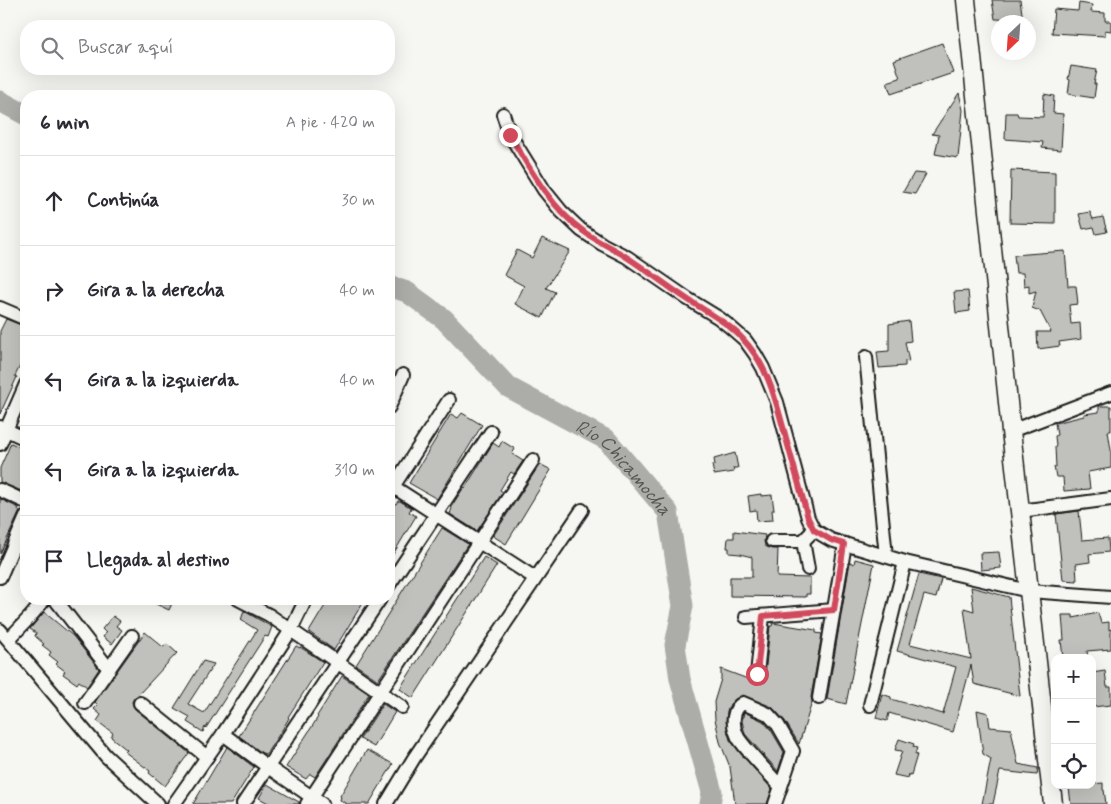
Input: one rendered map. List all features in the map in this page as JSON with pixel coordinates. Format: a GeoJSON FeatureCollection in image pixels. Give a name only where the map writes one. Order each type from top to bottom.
{"type":"FeatureCollection","features":[{"type":"Feature","properties":{"kind":"main road"},"geometry":{"type":"LineString","coordinates":[[966,0],[1011,431],[1053,804]]}},
{"type":"Feature","properties":{"kind":"street"},"geometry":{"type":"LineString","coordinates":[[503,114],[510,135],[544,190],[581,230],[627,257],[719,318],[745,340],[763,368],[777,402],[808,518],[814,530],[831,540],[905,562],[1029,591],[1111,597]]}},
{"type":"Feature","properties":{"kind":"street"},"geometry":{"type":"LineString","coordinates":[[0,308],[20,317]]}},
{"type":"Feature","properties":{"kind":"street"},"geometry":{"type":"LineString","coordinates":[[866,357],[886,556]]}},
{"type":"Feature","properties":{"kind":"street"},"geometry":{"type":"LineString","coordinates":[[395,393],[403,375]]}},
{"type":"Feature","properties":{"kind":"street"},"geometry":{"type":"LineString","coordinates":[[1011,431],[1111,393]]}},
{"type":"Feature","properties":{"kind":"street"},"geometry":{"type":"LineString","coordinates":[[0,444],[3,428],[20,395]]}},
{"type":"Feature","properties":{"kind":"street"},"geometry":{"type":"LineString","coordinates":[[395,481],[449,400]]}},
{"type":"Feature","properties":{"kind":"street"},"geometry":{"type":"LineString","coordinates":[[3,428],[20,436]]}},
{"type":"Feature","properties":{"kind":"street"},"geometry":{"type":"LineString","coordinates":[[395,576],[491,432]]}},
{"type":"Feature","properties":{"kind":"street"},"geometry":{"type":"LineString","coordinates":[[223,734],[314,802],[381,692],[532,460]]}},
{"type":"Feature","properties":{"kind":"street"},"geometry":{"type":"LineString","coordinates":[[0,490],[20,499]]}},
{"type":"Feature","properties":{"kind":"street"},"geometry":{"type":"LineString","coordinates":[[395,491],[436,514],[534,578]]}},
{"type":"Feature","properties":{"kind":"street"},"geometry":{"type":"LineString","coordinates":[[1020,511],[1111,499]]}},
{"type":"Feature","properties":{"kind":"street"},"geometry":{"type":"LineString","coordinates":[[386,804],[414,758],[534,578],[582,510]]}},
{"type":"Feature","properties":{"kind":"street"},"geometry":{"type":"LineString","coordinates":[[772,541],[803,541],[814,530]]}},
{"type":"Feature","properties":{"kind":"street"},"geometry":{"type":"LineString","coordinates":[[0,578],[20,531]]}},
{"type":"Feature","properties":{"kind":"street"},"geometry":{"type":"LineString","coordinates":[[803,541],[808,569]]}},
{"type":"Feature","properties":{"kind":"street"},"geometry":{"type":"LineString","coordinates":[[819,698],[844,544]]}},
{"type":"Feature","properties":{"kind":"street"},"geometry":{"type":"LineString","coordinates":[[870,705],[905,562]]}},
{"type":"Feature","properties":{"kind":"street"},"geometry":{"type":"LineString","coordinates":[[40,605],[30,617],[4,634],[106,756],[158,804]]}},
{"type":"Feature","properties":{"kind":"street"},"geometry":{"type":"LineString","coordinates":[[60,605],[109,669]]}},
{"type":"Feature","properties":{"kind":"street"},"geometry":{"type":"LineString","coordinates":[[252,605],[402,707]]}},
{"type":"Feature","properties":{"kind":"street"},"geometry":{"type":"LineString","coordinates":[[300,614],[304,605]]}},
{"type":"Feature","properties":{"kind":"street"},"geometry":{"type":"LineString","coordinates":[[174,804],[223,734],[307,605]]}},
{"type":"Feature","properties":{"kind":"street"},"geometry":{"type":"LineString","coordinates":[[243,804],[376,605]]}},
{"type":"Feature","properties":{"kind":"street"},"geometry":{"type":"LineString","coordinates":[[746,617],[834,610]]}},
{"type":"Feature","properties":{"kind":"street"},"geometry":{"type":"LineString","coordinates":[[757,674],[763,616]]}},
{"type":"Feature","properties":{"kind":"street"},"geometry":{"type":"LineString","coordinates":[[85,703],[132,636]]}},
{"type":"Feature","properties":{"kind":"street"},"geometry":{"type":"LineString","coordinates":[[140,703],[207,757]]}},
{"type":"Feature","properties":{"kind":"street"},"geometry":{"type":"LineString","coordinates":[[776,804],[793,751],[778,724],[768,714],[744,703],[739,706],[734,714],[737,736],[781,787]]}},
{"type":"Feature","properties":{"kind":"building"},"geometry":{"type":"Polygon","coordinates":[[[992,0],[1020,0],[1022,15],[994,15],[992,0]]]}},
{"type":"Feature","properties":{"kind":"building"},"geometry":{"type":"Polygon","coordinates":[[[1079,3],[1092,5],[1091,12],[1105,13],[1105,21],[1111,21],[1111,31],[1105,30],[1105,36],[1052,33],[1054,9],[1078,11],[1079,3]]]}},
{"type":"Feature","properties":{"kind":"building"},"geometry":{"type":"Polygon","coordinates":[[[942,43],[953,73],[891,94],[887,82],[900,78],[894,60],[942,43]]]}},
{"type":"Feature","properties":{"kind":"building"},"geometry":{"type":"Polygon","coordinates":[[[1071,66],[1097,70],[1094,98],[1068,94],[1070,80],[1068,79],[1071,66]]]}},
{"type":"Feature","properties":{"kind":"building"},"geometry":{"type":"Polygon","coordinates":[[[959,93],[963,110],[958,158],[935,154],[939,135],[932,134],[959,93]]]}},
{"type":"Feature","properties":{"kind":"building"},"geometry":{"type":"Polygon","coordinates":[[[1044,94],[1054,96],[1053,113],[1063,114],[1061,150],[1042,148],[1043,142],[1005,139],[1006,113],[1017,113],[1018,116],[1043,117],[1044,94]]]}},
{"type":"Feature","properties":{"kind":"building"},"geometry":{"type":"Polygon","coordinates":[[[1011,170],[1055,172],[1055,224],[1010,223],[1011,170]]]}},
{"type":"Feature","properties":{"kind":"building"},"geometry":{"type":"Polygon","coordinates":[[[914,173],[926,174],[915,194],[903,192],[914,173]]]}},
{"type":"Feature","properties":{"kind":"building"},"geometry":{"type":"Polygon","coordinates":[[[1090,212],[1093,219],[1103,217],[1107,232],[1096,234],[1094,227],[1083,229],[1079,214],[1090,212]]]}},
{"type":"Feature","properties":{"kind":"building"},"geometry":{"type":"Polygon","coordinates":[[[542,238],[570,251],[546,288],[555,292],[542,318],[515,304],[524,286],[504,275],[517,250],[532,258],[542,238]]]}},
{"type":"Feature","properties":{"kind":"building"},"geometry":{"type":"Polygon","coordinates":[[[1065,251],[1068,286],[1076,286],[1078,304],[1069,305],[1071,324],[1080,323],[1081,339],[1059,342],[1060,346],[1038,349],[1037,332],[1051,332],[1040,311],[1032,308],[1036,291],[1029,293],[1029,285],[1024,286],[1023,273],[1016,273],[1014,255],[1065,251]]]}},
{"type":"Feature","properties":{"kind":"building"},"geometry":{"type":"Polygon","coordinates":[[[968,291],[970,311],[956,313],[954,292],[968,291]]]}},
{"type":"Feature","properties":{"kind":"building"},"geometry":{"type":"Polygon","coordinates":[[[6,319],[20,325],[20,366],[0,414],[0,331],[6,319]]]}},
{"type":"Feature","properties":{"kind":"building"},"geometry":{"type":"Polygon","coordinates":[[[909,321],[911,341],[905,342],[909,362],[905,361],[905,366],[879,368],[877,352],[889,351],[889,324],[909,321]]]}},
{"type":"Feature","properties":{"kind":"building"},"geometry":{"type":"Polygon","coordinates":[[[1099,406],[1111,406],[1111,431],[1108,431],[1111,468],[1088,472],[1090,489],[1064,491],[1063,477],[1056,477],[1054,467],[1056,467],[1055,436],[1057,435],[1055,423],[1084,416],[1084,414],[1099,412],[1099,406]]]}},
{"type":"Feature","properties":{"kind":"building"},"geometry":{"type":"Polygon","coordinates":[[[462,413],[482,425],[437,499],[409,483],[451,414],[458,418],[462,413]]]}},
{"type":"Feature","properties":{"kind":"building"},"geometry":{"type":"Polygon","coordinates":[[[502,441],[515,449],[512,454],[523,461],[514,474],[511,472],[500,490],[503,492],[477,531],[450,514],[451,507],[493,443],[499,447],[502,441]]]}},
{"type":"Feature","properties":{"kind":"building"},"geometry":{"type":"Polygon","coordinates":[[[11,443],[20,447],[20,490],[0,482],[0,468],[11,443]]]}},
{"type":"Feature","properties":{"kind":"building"},"geometry":{"type":"Polygon","coordinates":[[[735,453],[738,468],[733,468],[734,472],[714,475],[712,465],[715,465],[714,459],[735,453]]]}},
{"type":"Feature","properties":{"kind":"building"},"geometry":{"type":"Polygon","coordinates":[[[540,464],[551,470],[506,544],[493,536],[540,464]]]}},
{"type":"Feature","properties":{"kind":"building"},"geometry":{"type":"Polygon","coordinates":[[[761,494],[761,496],[772,495],[773,520],[757,521],[756,510],[750,511],[748,496],[761,494]]]}},
{"type":"Feature","properties":{"kind":"building"},"geometry":{"type":"Polygon","coordinates":[[[0,499],[19,508],[18,510],[20,511],[0,554],[0,499]]]}},
{"type":"Feature","properties":{"kind":"building"},"geometry":{"type":"Polygon","coordinates":[[[400,501],[411,508],[409,512],[416,516],[395,551],[395,504],[400,501]]]}},
{"type":"Feature","properties":{"kind":"building"},"geometry":{"type":"Polygon","coordinates":[[[1079,511],[1082,540],[1108,538],[1109,552],[1089,554],[1090,562],[1076,564],[1077,581],[1063,580],[1056,514],[1079,511]]]}},
{"type":"Feature","properties":{"kind":"building"},"geometry":{"type":"Polygon","coordinates":[[[442,528],[468,544],[378,680],[356,665],[442,528]]]}},
{"type":"Feature","properties":{"kind":"building"},"geometry":{"type":"Polygon","coordinates":[[[734,531],[765,535],[765,546],[778,549],[777,577],[810,578],[810,594],[806,594],[806,597],[730,596],[730,577],[752,577],[752,557],[729,553],[729,548],[727,548],[728,538],[734,538],[734,531]]]}},
{"type":"Feature","properties":{"kind":"building"},"geometry":{"type":"Polygon","coordinates":[[[999,552],[1001,568],[981,570],[980,553],[999,552]]]}},
{"type":"Feature","properties":{"kind":"building"},"geometry":{"type":"Polygon","coordinates":[[[484,557],[497,565],[413,698],[400,689],[484,557]]]}},
{"type":"Feature","properties":{"kind":"building"},"geometry":{"type":"Polygon","coordinates":[[[855,559],[874,564],[846,704],[827,699],[850,562],[854,564],[855,559]]]}},
{"type":"Feature","properties":{"kind":"building"},"geometry":{"type":"Polygon","coordinates":[[[919,574],[941,579],[936,598],[924,595],[910,644],[971,659],[964,608],[974,611],[971,587],[1009,597],[1020,696],[974,684],[971,665],[953,732],[889,713],[887,721],[876,718],[882,694],[891,697],[891,699],[943,714],[956,667],[897,651],[919,574]]]}},
{"type":"Feature","properties":{"kind":"building"},"geometry":{"type":"Polygon","coordinates":[[[158,605],[171,605],[169,610],[158,605]]]}},
{"type":"Feature","properties":{"kind":"building"},"geometry":{"type":"Polygon","coordinates":[[[325,605],[361,605],[334,650],[309,632],[325,605]]]}},
{"type":"Feature","properties":{"kind":"building"},"geometry":{"type":"Polygon","coordinates":[[[244,611],[272,627],[268,637],[265,636],[203,732],[187,722],[190,717],[174,708],[203,661],[214,664],[188,704],[204,713],[257,630],[241,620],[244,611]]]}},
{"type":"Feature","properties":{"kind":"building"},"geometry":{"type":"Polygon","coordinates":[[[44,612],[73,636],[99,669],[87,687],[79,681],[77,684],[63,674],[65,671],[56,664],[58,662],[49,655],[51,652],[42,645],[44,644],[35,636],[36,633],[30,629],[44,612]]]}},
{"type":"Feature","properties":{"kind":"building"},"geometry":{"type":"Polygon","coordinates":[[[1098,613],[1101,623],[1109,622],[1111,649],[1087,651],[1087,654],[1063,654],[1061,640],[1064,640],[1062,615],[1073,615],[1073,618],[1098,613]]]}},
{"type":"Feature","properties":{"kind":"building"},"geometry":{"type":"Polygon","coordinates":[[[113,616],[120,621],[116,626],[122,630],[112,644],[103,637],[106,633],[102,629],[113,616]]]}},
{"type":"Feature","properties":{"kind":"building"},"geometry":{"type":"Polygon","coordinates":[[[773,623],[816,630],[816,633],[822,634],[811,697],[812,702],[799,744],[785,721],[772,707],[743,695],[730,704],[726,721],[730,740],[772,789],[767,804],[735,804],[730,767],[720,742],[715,719],[714,702],[721,679],[721,669],[756,682],[763,679],[770,626],[773,623]]]}},
{"type":"Feature","properties":{"kind":"building"},"geometry":{"type":"Polygon","coordinates":[[[145,632],[163,647],[167,644],[177,653],[132,702],[135,709],[189,753],[165,786],[149,773],[150,771],[125,752],[127,750],[111,737],[113,733],[97,721],[101,715],[94,709],[98,705],[95,702],[145,632]]]}},
{"type":"Feature","properties":{"kind":"building"},"geometry":{"type":"Polygon","coordinates":[[[296,646],[323,662],[266,754],[262,753],[239,736],[296,646]]]}},
{"type":"Feature","properties":{"kind":"building"},"geometry":{"type":"Polygon","coordinates":[[[1105,671],[1107,687],[1111,687],[1111,705],[1096,707],[1096,672],[1105,671]]]}},
{"type":"Feature","properties":{"kind":"building"},"geometry":{"type":"Polygon","coordinates":[[[342,676],[369,694],[315,777],[310,774],[306,779],[286,767],[342,676]]]}},
{"type":"Feature","properties":{"kind":"building"},"geometry":{"type":"Polygon","coordinates":[[[383,704],[395,712],[374,747],[360,739],[383,704]]]}},
{"type":"Feature","properties":{"kind":"building"},"geometry":{"type":"Polygon","coordinates":[[[977,710],[988,713],[990,727],[1011,729],[1018,764],[1038,768],[1037,775],[1000,771],[993,804],[982,804],[991,759],[983,754],[977,710]]]}},
{"type":"Feature","properties":{"kind":"building"},"geometry":{"type":"Polygon","coordinates":[[[744,712],[763,721],[771,730],[784,752],[778,771],[745,734],[742,721],[744,712]]]}},
{"type":"Feature","properties":{"kind":"building"},"geometry":{"type":"Polygon","coordinates":[[[899,739],[914,744],[913,747],[917,748],[915,754],[917,755],[911,775],[909,774],[908,778],[894,775],[902,751],[895,750],[899,739]]]}},
{"type":"Feature","properties":{"kind":"building"},"geometry":{"type":"Polygon","coordinates":[[[227,747],[254,767],[231,804],[193,804],[227,747]]]}},
{"type":"Feature","properties":{"kind":"building"},"geometry":{"type":"Polygon","coordinates":[[[367,750],[393,764],[369,804],[347,804],[340,800],[340,796],[367,750]]]}},
{"type":"Feature","properties":{"kind":"building"},"geometry":{"type":"Polygon","coordinates":[[[1103,783],[1106,804],[1071,804],[1069,789],[1096,789],[1096,784],[1103,783]]]}},
{"type":"Feature","properties":{"kind":"building"},"geometry":{"type":"Polygon","coordinates":[[[267,784],[299,802],[299,804],[270,804],[259,798],[267,784]]]}},
{"type":"Feature","properties":{"kind":"waterway","name":"Río Chicamocha"},"geometry":{"type":"LineString","coordinates":[[0,101],[20,112]]}},
{"type":"Feature","properties":{"kind":"waterway","name":"Río Chicamocha"},"geometry":{"type":"LineString","coordinates":[[395,288],[407,292],[444,319],[508,387],[607,440],[668,512],[683,606],[675,645],[680,679],[712,792],[710,804]]}},
{"type":"Feature","properties":{"kind":"route"},"geometry":{"type":"LineString","coordinates":[[510,135],[544,190],[581,230],[627,257],[719,318],[745,340],[763,368],[777,402],[808,518],[814,530],[831,540],[844,544],[834,610],[763,616],[757,674]]}}]}
